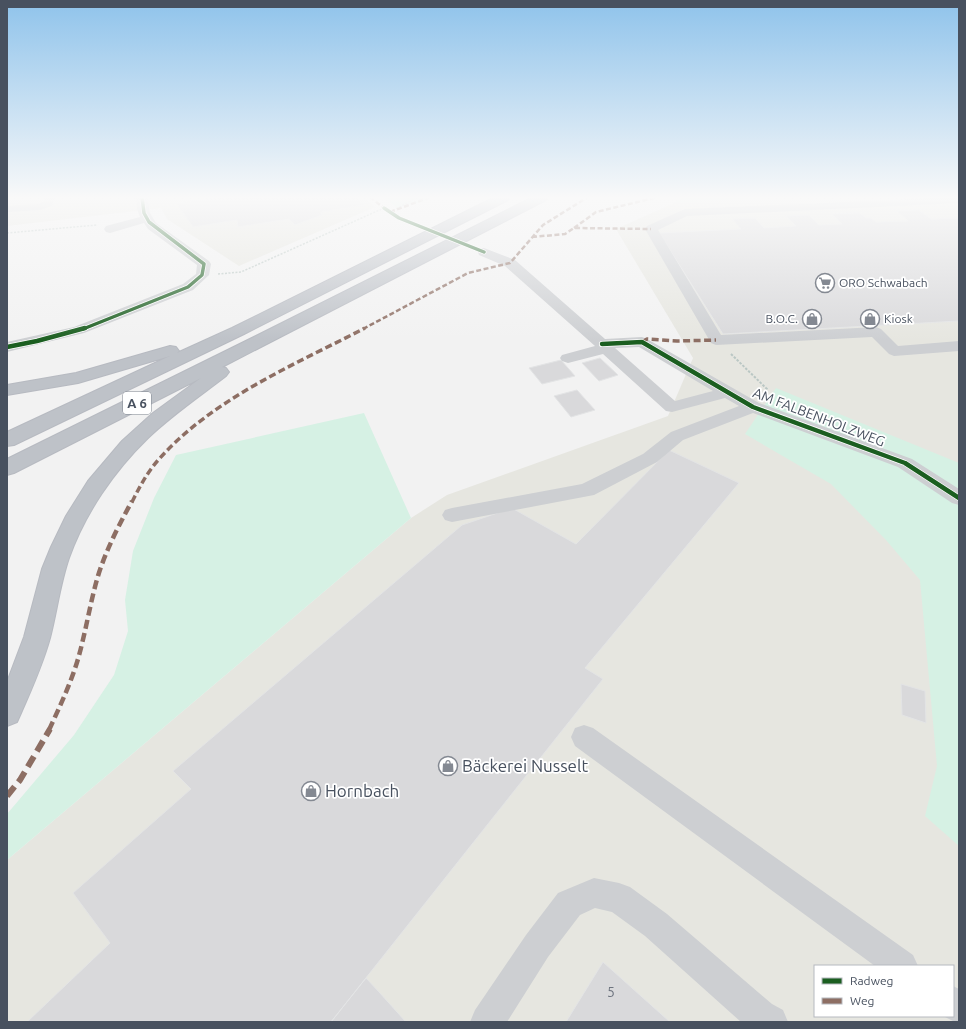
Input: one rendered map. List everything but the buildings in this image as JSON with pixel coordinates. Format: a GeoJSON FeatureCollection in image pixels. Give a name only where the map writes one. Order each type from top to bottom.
{"type":"FeatureCollection","features":[{"type":"Feature","properties":{"kind":"highway","name":"A 6"},"geometry":{"type":"LineString","coordinates":[[7,440],[238,331],[407,245]]}},
{"type":"Feature","properties":{"kind":"highway","name":"A 6"},"geometry":{"type":"LineString","coordinates":[[7,468],[447,245]]}},
{"type":"Feature","properties":{"kind":"highway"},"geometry":{"type":"LineString","coordinates":[[7,390],[78,378],[238,331]]}},
{"type":"Feature","properties":{"kind":"highway"},"geometry":{"type":"LineString","coordinates":[[7,713],[20,685],[36,638],[61,548],[76,517],[93,490],[123,452],[142,433],[266,338]]}},
{"type":"Feature","properties":{"kind":"street"},"geometry":{"type":"LineString","coordinates":[[7,347],[37,342],[79,330],[188,287],[202,275],[204,264],[178,245]]}},
{"type":"Feature","properties":{"kind":"street"},"geometry":{"type":"LineString","coordinates":[[660,245],[716,340],[876,332],[894,351],[959,346]]}},
{"type":"Feature","properties":{"kind":"street"},"geometry":{"type":"LineString","coordinates":[[484,252],[510,263],[672,407],[728,392]]}},
{"type":"Feature","properties":{"kind":"street","name":"AM FALBENHOLZWEG"},"geometry":{"type":"LineString","coordinates":[[568,358],[604,346],[642,342],[753,407],[905,463],[959,498]]}},
{"type":"Feature","properties":{"kind":"street"},"geometry":{"type":"LineString","coordinates":[[452,515],[587,490],[650,458],[677,436],[753,407]]}},
{"type":"Feature","properties":{"kind":"street"},"geometry":{"type":"LineString","coordinates":[[584,737],[901,965]]}},
{"type":"Feature","properties":{"kind":"street"},"geometry":{"type":"LineString","coordinates":[[487,1022],[537,946],[570,904],[594,893],[619,898],[656,925],[760,1016],[771,1022]]}},
{"type":"Feature","properties":{"kind":"path"},"geometry":{"type":"LineString","coordinates":[[202,275],[240,272],[301,245]]}},
{"type":"Feature","properties":{"kind":"path"},"geometry":{"type":"LineString","coordinates":[[716,340],[768,389],[767,397],[753,407]]}},
{"type":"Feature","properties":{"kind":"shaded area"},"geometry":{"type":"Polygon","coordinates":[[[207,245],[287,245],[239,266],[207,245]]]}},
{"type":"Feature","properties":{"kind":"shaded area"},"geometry":{"type":"Polygon","coordinates":[[[626,245],[959,245],[959,1022],[7,1022],[7,860],[411,518],[447,495],[668,416],[693,358],[626,245]]]}},
{"type":"Feature","properties":{"kind":"green space"},"geometry":{"type":"Polygon","coordinates":[[[776,388],[959,463],[959,846],[925,816],[937,766],[920,580],[886,540],[831,484],[745,434],[776,388]]]}},
{"type":"Feature","properties":{"kind":"green space"},"geometry":{"type":"Polygon","coordinates":[[[364,413],[411,518],[7,860],[7,814],[74,735],[114,675],[128,631],[125,600],[133,551],[154,498],[176,455],[364,413]]]}},
{"type":"Feature","properties":{"kind":"marked path"},"geometry":{"type":"LineString","coordinates":[[7,796],[20,780],[46,737],[67,691],[78,659],[86,621],[99,574],[118,527],[142,482],[159,459],[182,436],[216,409],[265,380],[468,273],[510,263],[526,245]]}},
{"type":"Feature","properties":{"kind":"marked path"},"geometry":{"type":"LineString","coordinates":[[642,342],[647,339],[677,341],[716,340]]}},
{"type":"Feature","properties":{"kind":"cycle path"},"geometry":{"type":"LineString","coordinates":[[7,347],[79,330],[188,287],[202,275],[204,264],[178,245]]}},
{"type":"Feature","properties":{"kind":"cycle path"},"geometry":{"type":"LineString","coordinates":[[467,245],[484,252]]}},
{"type":"Feature","properties":{"kind":"cycle path"},"geometry":{"type":"LineString","coordinates":[[602,344],[642,342],[753,407],[905,463],[959,498]]}},
{"type":"Feature","properties":{"kind":"place","name":"ORO Schwabach"},"geometry":{"type":"Point","coordinates":[825,283]}},
{"type":"Feature","properties":{"kind":"place","name":"B.O.C."},"geometry":{"type":"Point","coordinates":[812,319]}},
{"type":"Feature","properties":{"kind":"place","name":"Kiosk"},"geometry":{"type":"Point","coordinates":[870,319]}},
{"type":"Feature","properties":{"kind":"place","name":"Bäckerei Nusselt"},"geometry":{"type":"Point","coordinates":[448,766]}},
{"type":"Feature","properties":{"kind":"place","name":"Hornbach"},"geometry":{"type":"Point","coordinates":[311,791]}}]}
